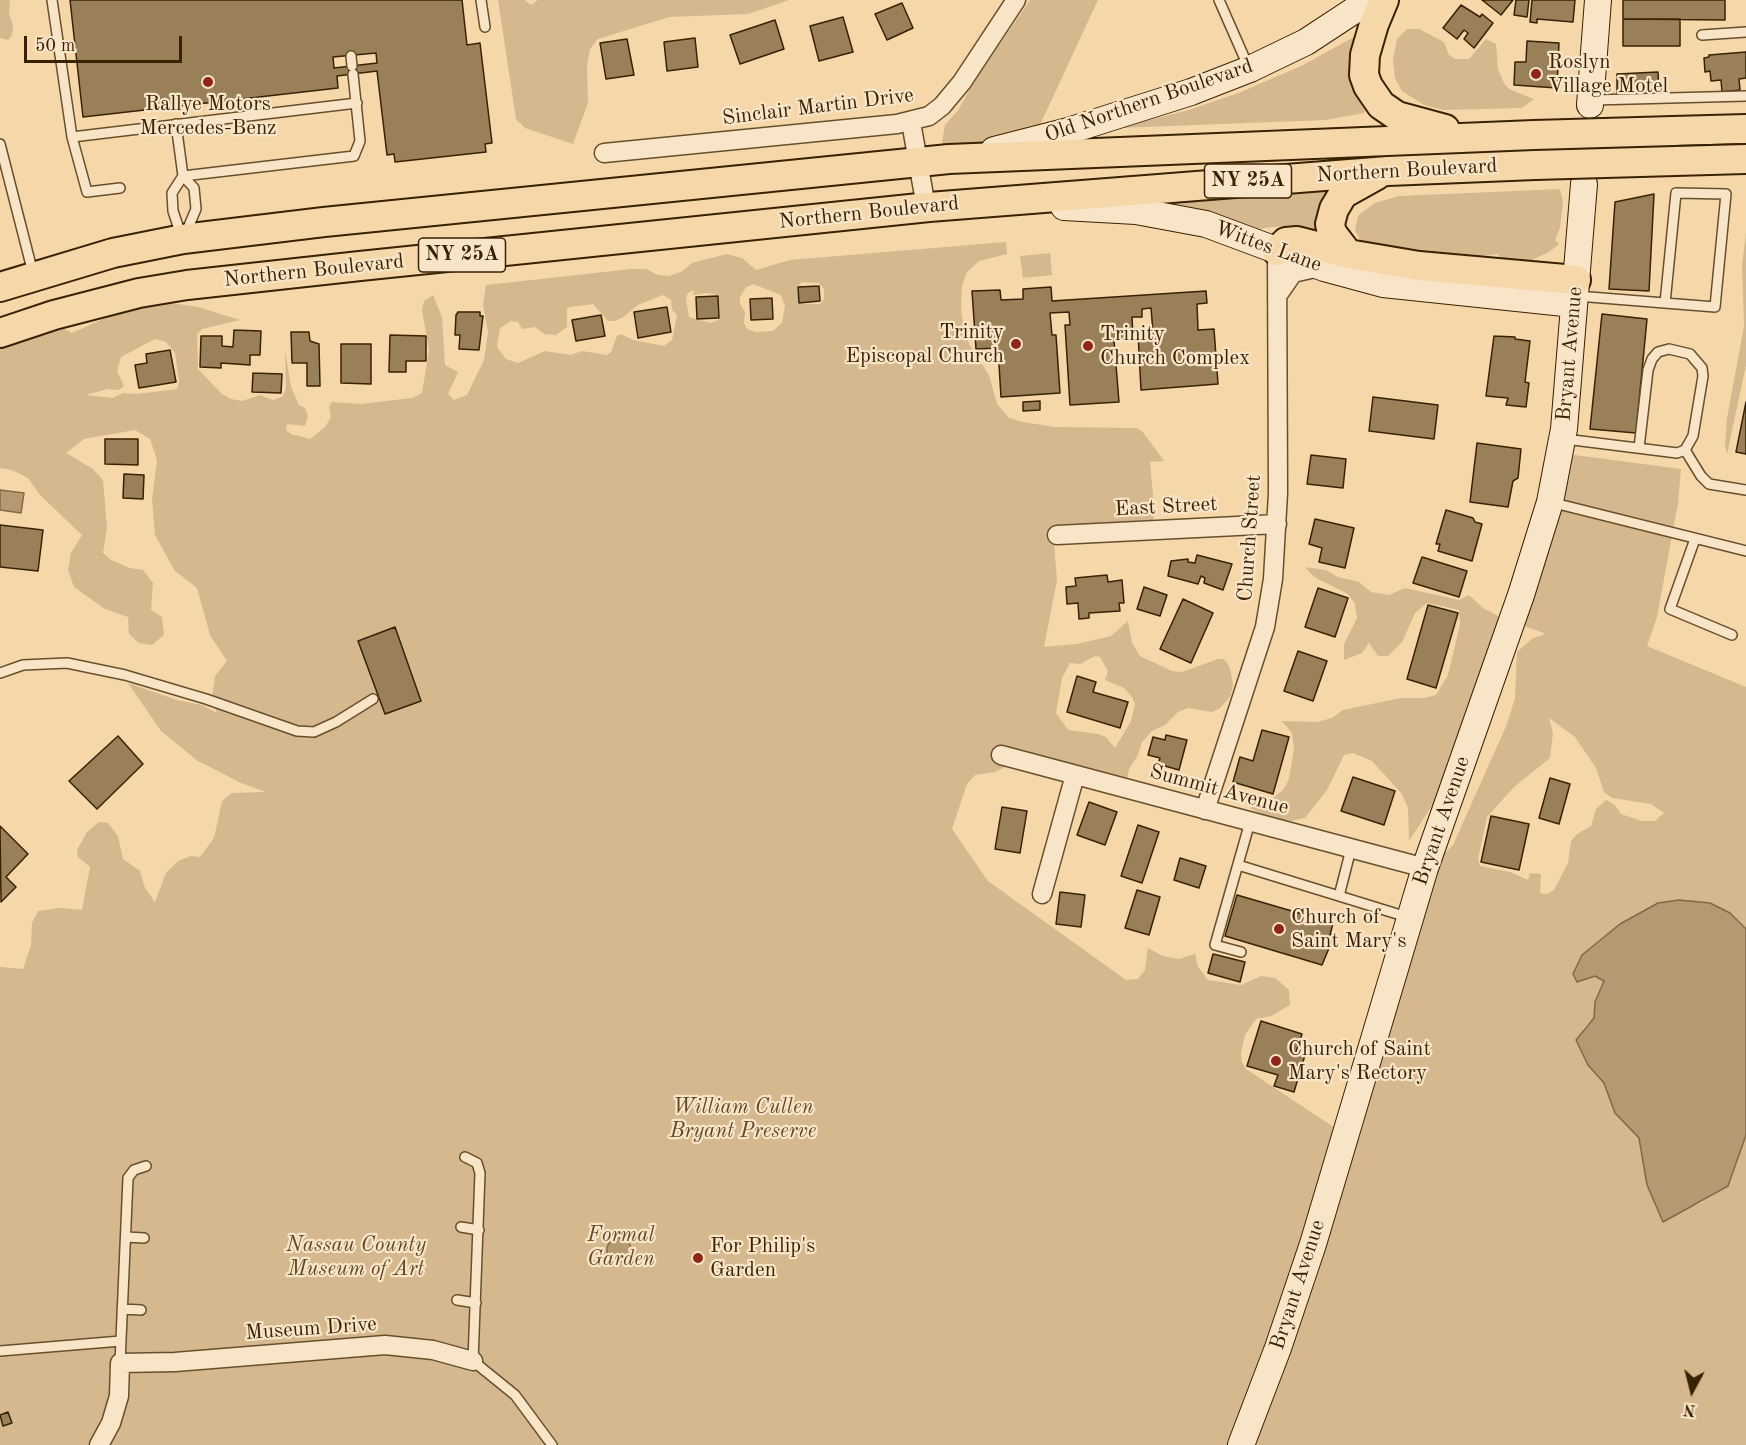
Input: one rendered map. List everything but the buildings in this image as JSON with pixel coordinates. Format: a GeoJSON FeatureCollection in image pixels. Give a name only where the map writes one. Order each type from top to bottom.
{"type":"FeatureCollection","features":[{"type":"Feature","properties":{"kind":"main road","name":"Old Northern Boulevard"},"geometry":{"type":"LineString","coordinates":[[949,159],[1068,131],[1191,92],[1250,69],[1306,42],[1370,0]]}},
{"type":"Feature","properties":{"kind":"main road"},"geometry":{"type":"LineString","coordinates":[[1384,0],[1369,39],[1364,65],[1368,86],[1381,105],[1408,121],[1435,128],[1534,135]]}},
{"type":"Feature","properties":{"kind":"main road"},"geometry":{"type":"LineString","coordinates":[[1590,103],[1598,0]]}},
{"type":"Feature","properties":{"kind":"main road","name":"Northern Boulevard"},"geometry":{"type":"LineString","coordinates":[[0,287],[113,253],[183,239],[324,222],[949,159],[1534,135],[1746,129]]}},
{"type":"Feature","properties":{"kind":"main road","name":"Northern Boulevard"},"geometry":{"type":"LineString","coordinates":[[0,333],[85,306],[187,285],[926,207],[1388,171],[1746,159]]}},
{"type":"Feature","properties":{"kind":"main road"},"geometry":{"type":"LineString","coordinates":[[1336,261],[1330,224],[1334,209],[1342,194],[1352,186],[1388,171]]}},
{"type":"Feature","properties":{"kind":"main road","name":"Bryant Avenue"},"geometry":{"type":"LineString","coordinates":[[1241,1445],[1278,1348],[1313,1244],[1425,868],[1521,595],[1550,502],[1562,438],[1584,184]]}},
{"type":"Feature","properties":{"kind":"main road","name":"Wittes Lane"},"geometry":{"type":"LineString","coordinates":[[962,204],[1136,211],[1206,224],[1277,251]]}},
{"type":"Feature","properties":{"kind":"main road"},"geometry":{"type":"LineString","coordinates":[[183,239],[187,285]]}},
{"type":"Feature","properties":{"kind":"main road"},"geometry":{"type":"LineString","coordinates":[[1277,251],[1282,243],[1298,241],[1336,261],[1419,266],[1574,293]]}},
{"type":"Feature","properties":{"kind":"street","name":"Sinclair Martin Drive"},"geometry":{"type":"LineString","coordinates":[[604,153],[911,122],[929,116],[942,106],[962,82],[1016,0]]}},
{"type":"Feature","properties":{"kind":"street"},"geometry":{"type":"LineString","coordinates":[[911,122],[926,207]]}},
{"type":"Feature","properties":{"kind":"street","name":"Church Street"},"geometry":{"type":"LineString","coordinates":[[1205,810],[1264,627],[1273,579],[1277,524],[1277,251]]}},
{"type":"Feature","properties":{"kind":"street"},"geometry":{"type":"LineString","coordinates":[[1277,296],[1293,273],[1336,261]]}},
{"type":"Feature","properties":{"kind":"street","name":"East Street"},"geometry":{"type":"LineString","coordinates":[[1057,535],[1277,524]]}},
{"type":"Feature","properties":{"kind":"street","name":"Summit Avenue"},"geometry":{"type":"LineString","coordinates":[[1001,755],[1425,868]]}},
{"type":"Feature","properties":{"kind":"street"},"geometry":{"type":"LineString","coordinates":[[1042,894],[1074,775]]}},
{"type":"Feature","properties":{"kind":"street","name":"Museum Drive"},"geometry":{"type":"LineString","coordinates":[[120,1363],[175,1362],[385,1346],[433,1350],[473,1360]]}},
{"type":"Feature","properties":{"kind":"street"},"geometry":{"type":"LineString","coordinates":[[99,1445],[111,1423],[119,1396],[120,1363]]}},
{"type":"Feature","properties":{"kind":"lane"},"geometry":{"type":"LineString","coordinates":[[52,0],[72,137],[87,192],[120,188]]}},
{"type":"Feature","properties":{"kind":"lane"},"geometry":{"type":"LineString","coordinates":[[481,0],[485,27]]}},
{"type":"Feature","properties":{"kind":"lane"},"geometry":{"type":"LineString","coordinates":[[1219,0],[1250,69]]}},
{"type":"Feature","properties":{"kind":"lane"},"geometry":{"type":"LineString","coordinates":[[1702,35],[1746,32]]}},
{"type":"Feature","properties":{"kind":"lane"},"geometry":{"type":"LineString","coordinates":[[183,176],[348,159],[358,150],[360,141],[352,65]]}},
{"type":"Feature","properties":{"kind":"lane"},"geometry":{"type":"LineString","coordinates":[[1590,103],[1746,96]]}},
{"type":"Feature","properties":{"kind":"lane"},"geometry":{"type":"LineString","coordinates":[[72,137],[357,103]]}},
{"type":"Feature","properties":{"kind":"lane"},"geometry":{"type":"LineString","coordinates":[[176,124],[183,176],[194,188],[196,209],[183,239]]}},
{"type":"Feature","properties":{"kind":"lane"},"geometry":{"type":"LineString","coordinates":[[0,144],[22,220],[34,275]]}},
{"type":"Feature","properties":{"kind":"lane"},"geometry":{"type":"LineString","coordinates":[[183,176],[172,193],[173,211],[183,239]]}},
{"type":"Feature","properties":{"kind":"lane"},"geometry":{"type":"LineString","coordinates":[[1574,293],[1665,303],[1715,307],[1726,194],[1676,193],[1665,303]]}},
{"type":"Feature","properties":{"kind":"lane"},"geometry":{"type":"LineString","coordinates":[[1562,438],[1677,453],[1685,450],[1694,436],[1702,368],[1690,354],[1669,349],[1658,352],[1652,359],[1648,370],[1639,448]]}},
{"type":"Feature","properties":{"kind":"lane"},"geometry":{"type":"LineString","coordinates":[[1685,450],[1701,476],[1709,484],[1746,490]]}},
{"type":"Feature","properties":{"kind":"lane"},"geometry":{"type":"LineString","coordinates":[[1550,502],[1746,551]]}},
{"type":"Feature","properties":{"kind":"lane"},"geometry":{"type":"LineString","coordinates":[[1695,539],[1670,609],[1732,635]]}},
{"type":"Feature","properties":{"kind":"lane"},"geometry":{"type":"LineString","coordinates":[[0,673],[23,665],[68,663],[175,690],[297,731],[314,732],[336,722],[373,699]]}},
{"type":"Feature","properties":{"kind":"lane"},"geometry":{"type":"LineString","coordinates":[[1241,952],[1215,945],[1250,822]]}},
{"type":"Feature","properties":{"kind":"lane"},"geometry":{"type":"LineString","coordinates":[[1340,896],[1352,849]]}},
{"type":"Feature","properties":{"kind":"lane"},"geometry":{"type":"LineString","coordinates":[[1238,865],[1410,918]]}},
{"type":"Feature","properties":{"kind":"lane"},"geometry":{"type":"LineString","coordinates":[[465,1157],[477,1163],[480,1173],[473,1360]]}},
{"type":"Feature","properties":{"kind":"lane"},"geometry":{"type":"LineString","coordinates":[[120,1363],[128,1178],[134,1170],[146,1166]]}},
{"type":"Feature","properties":{"kind":"lane"},"geometry":{"type":"LineString","coordinates":[[461,1227],[479,1230]]}},
{"type":"Feature","properties":{"kind":"lane"},"geometry":{"type":"LineString","coordinates":[[126,1237],[144,1238]]}},
{"type":"Feature","properties":{"kind":"lane"},"geometry":{"type":"LineString","coordinates":[[457,1300],[476,1303]]}},
{"type":"Feature","properties":{"kind":"lane"},"geometry":{"type":"LineString","coordinates":[[122,1309],[141,1310]]}},
{"type":"Feature","properties":{"kind":"lane"},"geometry":{"type":"LineString","coordinates":[[0,1351],[121,1341]]}},
{"type":"Feature","properties":{"kind":"lane","name":"Museum Drive"},"geometry":{"type":"LineString","coordinates":[[473,1360],[515,1395],[552,1445]]}},
{"type":"Feature","properties":{"kind":"green space"},"geometry":{"type":"Polygon","coordinates":[[[0,0],[10,0],[9,13],[13,26],[12,35],[8,40],[0,38],[0,0]]]}},
{"type":"Feature","properties":{"kind":"green space"},"geometry":{"type":"Polygon","coordinates":[[[498,0],[525,0],[531,5],[538,0],[789,0],[748,14],[669,17],[598,39],[590,49],[587,65],[588,103],[573,144],[525,128],[516,119],[498,0]]]}},
{"type":"Feature","properties":{"kind":"green space"},"geometry":{"type":"Polygon","coordinates":[[[1030,0],[1098,0],[1033,140],[945,154],[942,142],[945,125],[959,109],[973,83],[1030,0]]]}},
{"type":"Feature","properties":{"kind":"green space"},"geometry":{"type":"Polygon","coordinates":[[[1407,29],[1419,29],[1444,42],[1449,55],[1455,59],[1469,59],[1486,39],[1496,44],[1498,69],[1504,83],[1509,89],[1534,99],[1522,108],[1444,110],[1424,105],[1402,91],[1395,78],[1393,60],[1397,39],[1407,29]]]}},
{"type":"Feature","properties":{"kind":"green space"},"geometry":{"type":"Polygon","coordinates":[[[1358,35],[1352,80],[1355,93],[1365,110],[1364,113],[1326,120],[1117,128],[1189,110],[1241,92],[1301,66],[1358,35]]]}},
{"type":"Feature","properties":{"kind":"green space"},"geometry":{"type":"Polygon","coordinates":[[[1560,189],[1563,201],[1560,228],[1555,240],[1559,244],[1549,252],[1525,263],[1499,261],[1498,254],[1467,258],[1416,254],[1362,243],[1355,230],[1358,216],[1364,211],[1375,203],[1399,196],[1560,189]]]}},
{"type":"Feature","properties":{"kind":"green space"},"geometry":{"type":"Polygon","coordinates":[[[1325,190],[1326,194],[1316,217],[1315,235],[1303,229],[1283,226],[1264,228],[1257,232],[1164,205],[1164,198],[1325,190]]]}},
{"type":"Feature","properties":{"kind":"green space"},"geometry":{"type":"Polygon","coordinates":[[[1746,233],[1746,365],[1727,454],[1725,445],[1727,418],[1744,326],[1742,265],[1746,233]]]}},
{"type":"Feature","properties":{"kind":"green space"},"geometry":{"type":"Polygon","coordinates":[[[1006,242],[1007,254],[979,261],[967,272],[962,286],[961,310],[964,329],[970,346],[989,375],[997,404],[1009,418],[1023,422],[1055,427],[1136,428],[1142,431],[1164,461],[1150,462],[1154,505],[1153,527],[1081,539],[1074,544],[1067,542],[1053,531],[1057,580],[1044,647],[1077,644],[1111,636],[1128,621],[1132,643],[1140,656],[1172,671],[1182,672],[1224,659],[1230,668],[1233,685],[1230,697],[1219,709],[1212,712],[1188,708],[1178,712],[1165,725],[1152,731],[1142,742],[1138,755],[1129,769],[1125,788],[1118,797],[1108,787],[1017,761],[995,772],[975,775],[967,784],[952,829],[988,881],[1126,980],[1138,979],[1145,970],[1148,948],[1163,956],[1179,959],[1195,954],[1198,967],[1208,980],[1241,985],[1261,976],[1275,978],[1289,990],[1290,1005],[1271,1016],[1256,1019],[1245,1035],[1241,1053],[1242,1063],[1246,1069],[1338,1130],[1428,870],[1453,845],[1507,724],[1515,698],[1517,652],[1533,638],[1546,634],[1512,621],[1560,453],[1681,469],[1678,503],[1657,617],[1647,646],[1746,687],[1746,929],[1730,913],[1620,924],[1582,955],[1595,976],[1604,981],[1595,1002],[1594,1018],[1583,1029],[1588,1065],[1604,1083],[1615,1113],[1639,1138],[1647,1185],[1663,1222],[1676,1212],[1701,1203],[1728,1186],[1746,1135],[1746,1445],[0,1445],[0,967],[23,969],[31,945],[32,923],[38,911],[60,908],[82,910],[90,867],[78,857],[77,850],[87,832],[99,822],[108,823],[118,836],[123,859],[140,871],[145,888],[155,902],[166,873],[178,861],[191,856],[200,857],[214,838],[222,801],[232,793],[266,792],[241,783],[198,761],[161,731],[128,683],[177,700],[202,705],[217,713],[212,698],[215,676],[227,661],[210,635],[197,588],[175,571],[155,535],[152,499],[157,460],[150,439],[135,430],[84,439],[66,453],[93,469],[103,480],[107,528],[103,553],[111,560],[130,568],[143,570],[153,583],[151,610],[162,617],[164,635],[152,645],[139,643],[129,634],[128,617],[105,609],[74,587],[68,570],[71,553],[82,535],[40,495],[28,478],[12,470],[0,468],[0,333],[61,327],[72,333],[121,311],[165,302],[198,307],[240,320],[202,329],[197,334],[198,369],[222,394],[231,399],[242,401],[260,395],[273,400],[282,397],[286,389],[285,350],[291,387],[299,405],[305,408],[308,416],[305,426],[287,424],[286,430],[291,434],[310,439],[325,427],[331,417],[329,407],[332,402],[361,404],[412,398],[422,393],[429,350],[422,310],[424,301],[433,295],[442,317],[445,365],[458,372],[448,394],[454,400],[467,395],[484,360],[488,332],[483,305],[486,285],[631,269],[646,269],[658,275],[669,276],[681,272],[692,263],[727,254],[742,258],[756,270],[790,260],[1006,242]],[[802,282],[797,287],[799,304],[820,304],[824,299],[824,289],[819,283],[802,282]],[[753,284],[746,287],[740,297],[747,329],[756,332],[773,331],[782,323],[785,306],[781,295],[753,284]],[[694,290],[688,293],[686,298],[689,317],[711,323],[720,319],[719,295],[707,293],[693,295],[694,290]],[[663,295],[638,305],[622,318],[608,321],[593,304],[570,307],[567,309],[567,327],[556,335],[544,334],[535,327],[522,329],[518,322],[511,321],[500,328],[497,347],[506,359],[518,363],[545,351],[571,355],[582,351],[607,355],[611,352],[617,336],[621,334],[633,340],[664,346],[672,340],[677,315],[672,310],[671,300],[663,295]],[[155,339],[121,357],[117,371],[124,386],[119,390],[108,389],[86,395],[113,398],[123,393],[137,394],[177,389],[179,381],[175,353],[166,342],[155,339]],[[1095,656],[1080,664],[1070,663],[1062,678],[1056,713],[1068,730],[1106,737],[1115,748],[1131,721],[1135,704],[1132,697],[1124,688],[1105,680],[1108,671],[1100,657],[1095,656]],[[1549,718],[1553,733],[1550,758],[1514,787],[1487,817],[1478,859],[1480,866],[1510,872],[1528,880],[1530,873],[1541,874],[1540,893],[1547,894],[1554,890],[1568,863],[1571,841],[1577,834],[1591,826],[1596,809],[1606,800],[1615,805],[1621,814],[1642,821],[1655,821],[1664,813],[1651,804],[1612,798],[1604,792],[1596,768],[1575,737],[1549,718]]]}},
{"type":"Feature","properties":{"kind":"green space"},"geometry":{"type":"Polygon","coordinates":[[[1050,253],[1052,275],[1023,278],[1020,256],[1050,253]]]}},
{"type":"Feature","properties":{"kind":"green space"},"geometry":{"type":"Polygon","coordinates":[[[1305,567],[1326,570],[1338,577],[1359,582],[1371,592],[1389,595],[1405,588],[1459,600],[1469,595],[1483,608],[1500,617],[1435,801],[1409,841],[1408,808],[1402,794],[1372,761],[1353,753],[1344,755],[1327,790],[1305,818],[1280,823],[1250,808],[1273,798],[1283,790],[1289,779],[1294,748],[1292,733],[1282,721],[1317,722],[1332,718],[1343,710],[1401,698],[1424,698],[1436,695],[1448,675],[1460,624],[1459,610],[1427,603],[1415,613],[1402,642],[1388,656],[1378,656],[1369,643],[1362,653],[1344,660],[1344,644],[1357,618],[1355,604],[1348,594],[1314,577],[1305,567]]]}},
{"type":"Feature","properties":{"kind":"shaded area"},"geometry":{"type":"Polygon","coordinates":[[[0,490],[24,493],[21,513],[0,510],[0,490]]]}},
{"type":"Feature","properties":{"kind":"shaded area"},"geometry":{"type":"Polygon","coordinates":[[[1679,900],[1710,903],[1730,913],[1746,929],[1746,1135],[1728,1186],[1663,1222],[1647,1185],[1639,1138],[1615,1113],[1604,1083],[1588,1065],[1576,1040],[1594,1018],[1595,1002],[1604,981],[1595,976],[1577,982],[1573,974],[1582,955],[1620,924],[1658,903],[1679,900]]]}},
{"type":"Feature","properties":{"kind":"shaded area"},"geometry":{"type":"Polygon","coordinates":[[[619,1238],[627,1242],[631,1250],[627,1258],[619,1262],[611,1258],[607,1250],[611,1242],[619,1238]]]}},
{"type":"Feature","properties":{"kind":"place","name":"Roslyn Village Motel"},"geometry":{"type":"Point","coordinates":[1536,74]}},
{"type":"Feature","properties":{"kind":"place","name":"Rallye Motors Mercedes-Benz"},"geometry":{"type":"Point","coordinates":[208,82]}},
{"type":"Feature","properties":{"kind":"place","name":"Trinity Episcopal Church"},"geometry":{"type":"Point","coordinates":[1016,344]}},
{"type":"Feature","properties":{"kind":"place","name":"Trinity Church Complex"},"geometry":{"type":"Point","coordinates":[1088,346]}},
{"type":"Feature","properties":{"kind":"place","name":"Church of Saint Mary's"},"geometry":{"type":"Point","coordinates":[1279,929]}},
{"type":"Feature","properties":{"kind":"place","name":"Church of Saint Mary's Rectory"},"geometry":{"type":"Point","coordinates":[1276,1061]}},
{"type":"Feature","properties":{"kind":"place","name":"For Philip's Garden"},"geometry":{"type":"Point","coordinates":[698,1258]}},
{"type":"Feature","properties":{"kind":"park label","name":"William Cullen Bryant Preserve"},"geometry":{"type":"Point","coordinates":[743,1119]}},
{"type":"Feature","properties":{"kind":"park label","name":"Formal Garden"},"geometry":{"type":"Point","coordinates":[621,1247]}},
{"type":"Feature","properties":{"kind":"park label","name":"Nassau County Museum of Art"},"geometry":{"type":"Point","coordinates":[356,1257]}}]}
